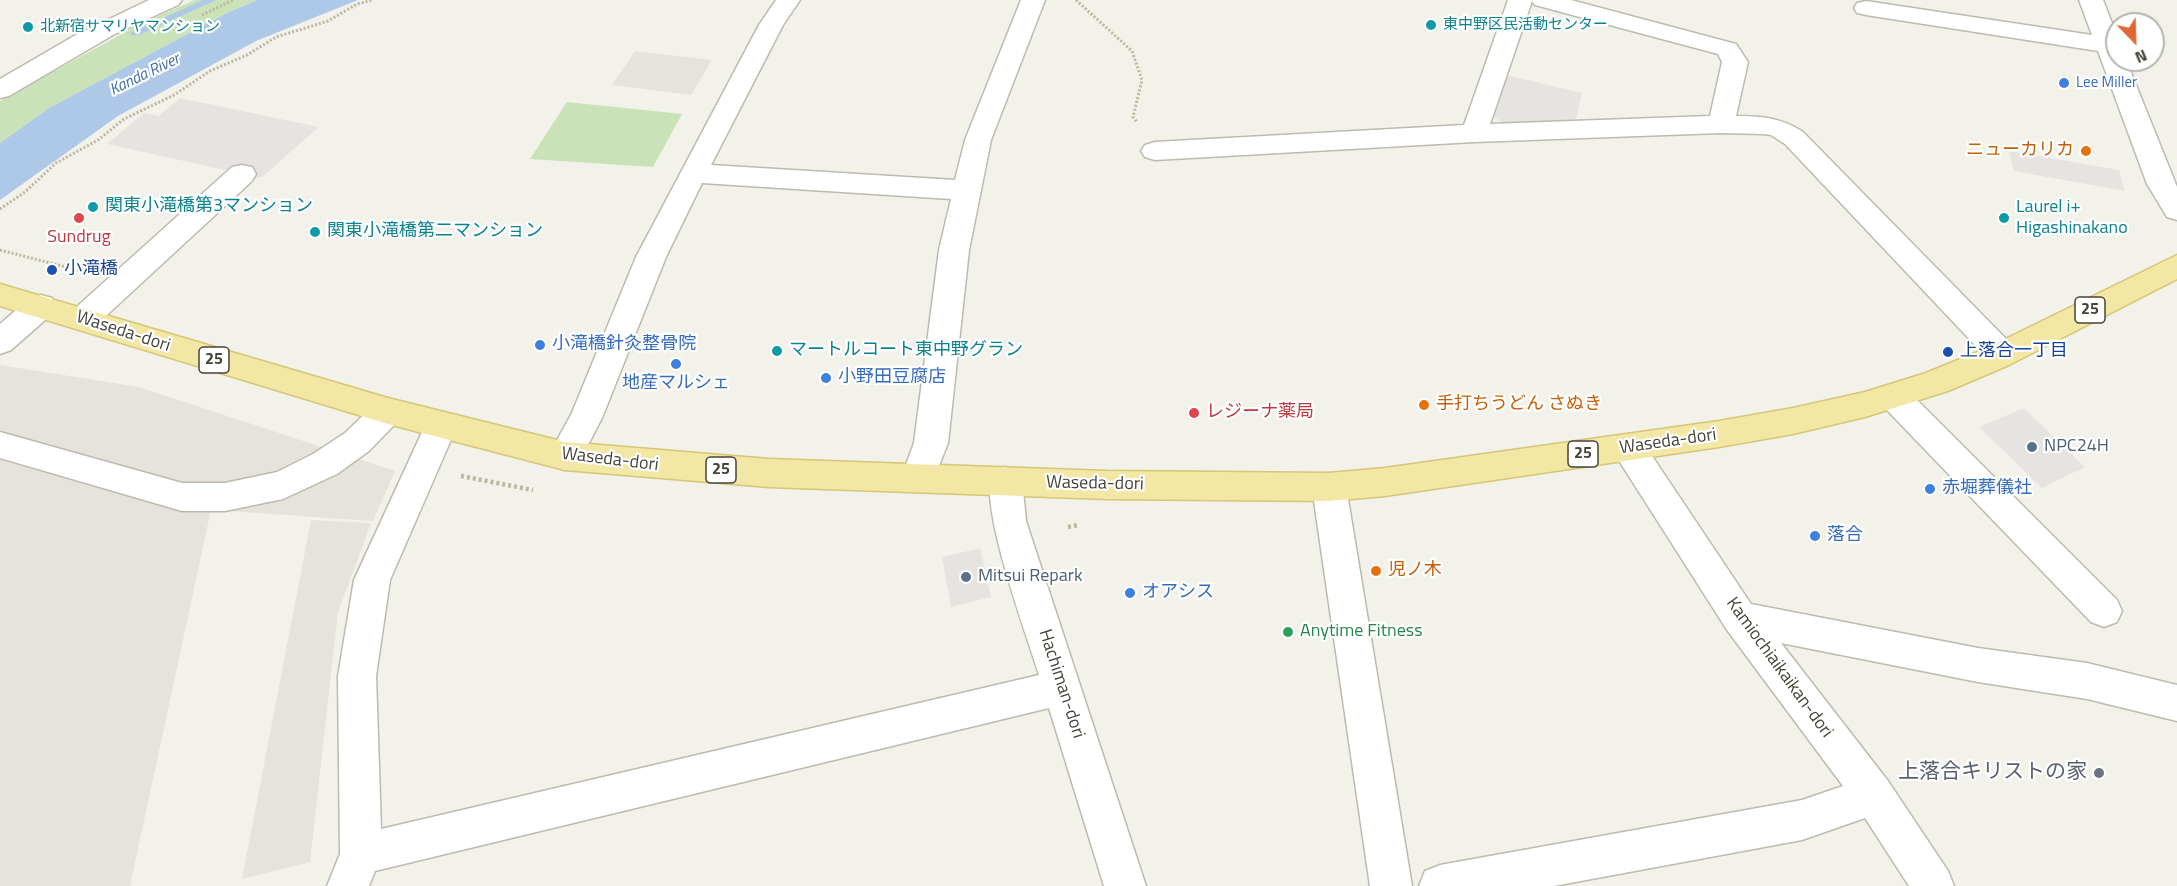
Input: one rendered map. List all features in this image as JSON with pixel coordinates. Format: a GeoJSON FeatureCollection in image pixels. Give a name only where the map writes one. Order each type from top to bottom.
{"type":"FeatureCollection","features":[{"type":"Feature","properties":{"kind":"main road","name":"Waseda-dori"},"geometry":{"type":"LineString","coordinates":[[0,295],[388,411],[565,456],[698,469],[1107,485],[1329,487],[1385,482],[1730,433],[1810,418],[1894,397],[1937,382],[2002,354],[2177,266]]}},
{"type":"Feature","properties":{"kind":"street"},"geometry":{"type":"LineString","coordinates":[[565,456],[586,418],[651,257],[771,25],[788,0]]}},
{"type":"Feature","properties":{"kind":"street"},"geometry":{"type":"LineString","coordinates":[[918,477],[931,443],[954,250],[978,140],[1033,0]]}},
{"type":"Feature","properties":{"kind":"street"},"geometry":{"type":"LineString","coordinates":[[1474,133],[1520,0]]}},
{"type":"Feature","properties":{"kind":"street"},"geometry":{"type":"LineString","coordinates":[[1543,0],[1727,49],[1735,62],[1721,124]]}},
{"type":"Feature","properties":{"kind":"street"},"geometry":{"type":"LineString","coordinates":[[2091,0],[2105,37]]}},
{"type":"Feature","properties":{"kind":"street"},"geometry":{"type":"LineString","coordinates":[[0,90],[44,63],[156,3]]}},
{"type":"Feature","properties":{"kind":"street"},"geometry":{"type":"LineString","coordinates":[[1866,8],[2105,45]]}},
{"type":"Feature","properties":{"kind":"street"},"geometry":{"type":"LineString","coordinates":[[2118,72],[2161,184],[2177,210]]}},
{"type":"Feature","properties":{"kind":"street"},"geometry":{"type":"LineString","coordinates":[[1155,151],[1474,133],[1721,124],[1763,125],[1779,128],[1794,138],[2002,354]]}},
{"type":"Feature","properties":{"kind":"street"},"geometry":{"type":"LineString","coordinates":[[693,172],[967,190]]}},
{"type":"Feature","properties":{"kind":"street"},"geometry":{"type":"LineString","coordinates":[[83,319],[242,174]]}},
{"type":"Feature","properties":{"kind":"street"},"geometry":{"type":"LineString","coordinates":[[0,342],[40,306]]}},
{"type":"Feature","properties":{"kind":"street"},"geometry":{"type":"LineString","coordinates":[[1894,397],[2104,611]]}},
{"type":"Feature","properties":{"kind":"street"},"geometry":{"type":"LineString","coordinates":[[0,445],[182,497],[225,497],[283,485],[325,464],[357,442],[388,411]]}},
{"type":"Feature","properties":{"kind":"street"},"geometry":{"type":"LineString","coordinates":[[441,426],[372,580],[357,676],[354,870],[1062,687]]}},
{"type":"Feature","properties":{"kind":"street","name":"Kamiochiaikaikan-dori"},"geometry":{"type":"LineString","coordinates":[[1628,447],[1740,618],[1874,795],[1934,886]]}},
{"type":"Feature","properties":{"kind":"street","name":"Hachiman-dori"},"geometry":{"type":"LineString","coordinates":[[1005,481],[1009,521],[1125,886]]}},
{"type":"Feature","properties":{"kind":"street"},"geometry":{"type":"LineString","coordinates":[[1329,487],[1391,886]]}},
{"type":"Feature","properties":{"kind":"street"},"geometry":{"type":"LineString","coordinates":[[1740,618],[1978,665],[2087,681],[2177,703]]}},
{"type":"Feature","properties":{"kind":"street"},"geometry":{"type":"LineString","coordinates":[[1440,886],[1802,820],[1874,795]]}},
{"type":"Feature","properties":{"kind":"path"},"geometry":{"type":"LineString","coordinates":[[0,209],[26,192],[56,163],[98,140],[124,119],[174,95],[210,71],[247,55],[276,38],[328,21],[357,4],[373,0]]}},
{"type":"Feature","properties":{"kind":"path"},"geometry":{"type":"LineString","coordinates":[[1076,0],[1132,51],[1142,80],[1133,117],[1155,151]]}},
{"type":"Feature","properties":{"kind":"shaded area"},"geometry":{"type":"Polygon","coordinates":[[[635,51],[712,60],[691,95],[612,85],[635,51]]]}},
{"type":"Feature","properties":{"kind":"shaded area"},"geometry":{"type":"Polygon","coordinates":[[[1506,75],[1582,93],[1575,124],[1515,127],[1493,116],[1506,75]]]}},
{"type":"Feature","properties":{"kind":"shaded area"},"geometry":{"type":"Polygon","coordinates":[[[180,98],[319,127],[261,178],[107,144],[144,113],[159,116],[180,98]]]}},
{"type":"Feature","properties":{"kind":"shaded area"},"geometry":{"type":"Polygon","coordinates":[[[2009,151],[2119,170],[2125,191],[2014,171],[2009,151]]]}},
{"type":"Feature","properties":{"kind":"shaded area"},"geometry":{"type":"Polygon","coordinates":[[[0,365],[139,387],[395,471],[373,521],[211,510],[130,886],[0,886],[0,365]]]}},
{"type":"Feature","properties":{"kind":"shaded area","name":"NPC24H"},"geometry":{"type":"Polygon","coordinates":[[[2024,408],[2085,467],[2042,488],[1979,427],[2024,408]]]}},
{"type":"Feature","properties":{"kind":"shaded area"},"geometry":{"type":"Polygon","coordinates":[[[311,520],[371,523],[338,612],[310,862],[242,879],[311,520]]]}},
{"type":"Feature","properties":{"kind":"shaded area","name":"Mitsui Repark"},"geometry":{"type":"Polygon","coordinates":[[[980,548],[991,597],[951,607],[942,557],[980,548]]]}},
{"type":"Feature","properties":{"kind":"green space"},"geometry":{"type":"Polygon","coordinates":[[[195,0],[257,0],[227,13],[49,108],[0,143],[0,101],[140,24],[195,0]]]}},
{"type":"Feature","properties":{"kind":"green space"},"geometry":{"type":"Polygon","coordinates":[[[567,102],[682,114],[653,167],[530,159],[567,102]]]}},
{"type":"Feature","properties":{"kind":"water","name":"Kanda River"},"geometry":{"type":"Polygon","coordinates":[[[257,0],[358,0],[256,41],[118,116],[0,200],[0,143],[49,108],[227,13],[257,0]]]}},
{"type":"Feature","properties":{"kind":"waterway"},"geometry":{"type":"LineString","coordinates":[[135,33],[211,0]]}},
{"type":"Feature","properties":{"kind":"place","name":"東中野区民活動センター"},"geometry":{"type":"Point","coordinates":[1431,25]}},
{"type":"Feature","properties":{"kind":"place","name":"北新宿サマリヤマンション"},"geometry":{"type":"Point","coordinates":[28,27]}},
{"type":"Feature","properties":{"kind":"place","name":"Lee Miller"},"geometry":{"type":"Point","coordinates":[2064,83]}},
{"type":"Feature","properties":{"kind":"place","name":"ニューカリカ"},"geometry":{"type":"Point","coordinates":[2086,151]}},
{"type":"Feature","properties":{"kind":"place","name":"関東小滝橋第3マンション"},"geometry":{"type":"Point","coordinates":[93,207]}},
{"type":"Feature","properties":{"kind":"place","name":"Sundrug"},"geometry":{"type":"Point","coordinates":[79,218]}},
{"type":"Feature","properties":{"kind":"place","name":"Laurel i+ Higashinakano"},"geometry":{"type":"Point","coordinates":[2004,218]}},
{"type":"Feature","properties":{"kind":"place","name":"関東小滝橋第二マンション"},"geometry":{"type":"Point","coordinates":[315,232]}},
{"type":"Feature","properties":{"kind":"place","name":"小滝橋"},"geometry":{"type":"Point","coordinates":[52,270]}},
{"type":"Feature","properties":{"kind":"place","name":"小滝橋針灸整骨院"},"geometry":{"type":"Point","coordinates":[540,345]}},
{"type":"Feature","properties":{"kind":"place","name":"マートルコート東中野グラン"},"geometry":{"type":"Point","coordinates":[777,351]}},
{"type":"Feature","properties":{"kind":"place","name":"上落合一丁目"},"geometry":{"type":"Point","coordinates":[1948,352]}},
{"type":"Feature","properties":{"kind":"place","name":"地産マルシェ"},"geometry":{"type":"Point","coordinates":[676,364]}},
{"type":"Feature","properties":{"kind":"place","name":"小野田豆腐店"},"geometry":{"type":"Point","coordinates":[826,378]}},
{"type":"Feature","properties":{"kind":"place","name":"手打ちうどん さぬき"},"geometry":{"type":"Point","coordinates":[1424,405]}},
{"type":"Feature","properties":{"kind":"place","name":"レジーナ薬局"},"geometry":{"type":"Point","coordinates":[1194,413]}},
{"type":"Feature","properties":{"kind":"place","name":"NPC24H"},"geometry":{"type":"Point","coordinates":[2032,447]}},
{"type":"Feature","properties":{"kind":"place","name":"赤堀葬儀社"},"geometry":{"type":"Point","coordinates":[1930,489]}},
{"type":"Feature","properties":{"kind":"place","name":"落合"},"geometry":{"type":"Point","coordinates":[1815,536]}},
{"type":"Feature","properties":{"kind":"place","name":"児ノ木"},"geometry":{"type":"Point","coordinates":[1376,571]}},
{"type":"Feature","properties":{"kind":"place","name":"Mitsui Repark"},"geometry":{"type":"Point","coordinates":[966,577]}},
{"type":"Feature","properties":{"kind":"place","name":"オアシス"},"geometry":{"type":"Point","coordinates":[1130,593]}},
{"type":"Feature","properties":{"kind":"place","name":"Anytime Fitness"},"geometry":{"type":"Point","coordinates":[1288,632]}},
{"type":"Feature","properties":{"kind":"place","name":"上落合キリストの家"},"geometry":{"type":"Point","coordinates":[2099,773]}}]}
